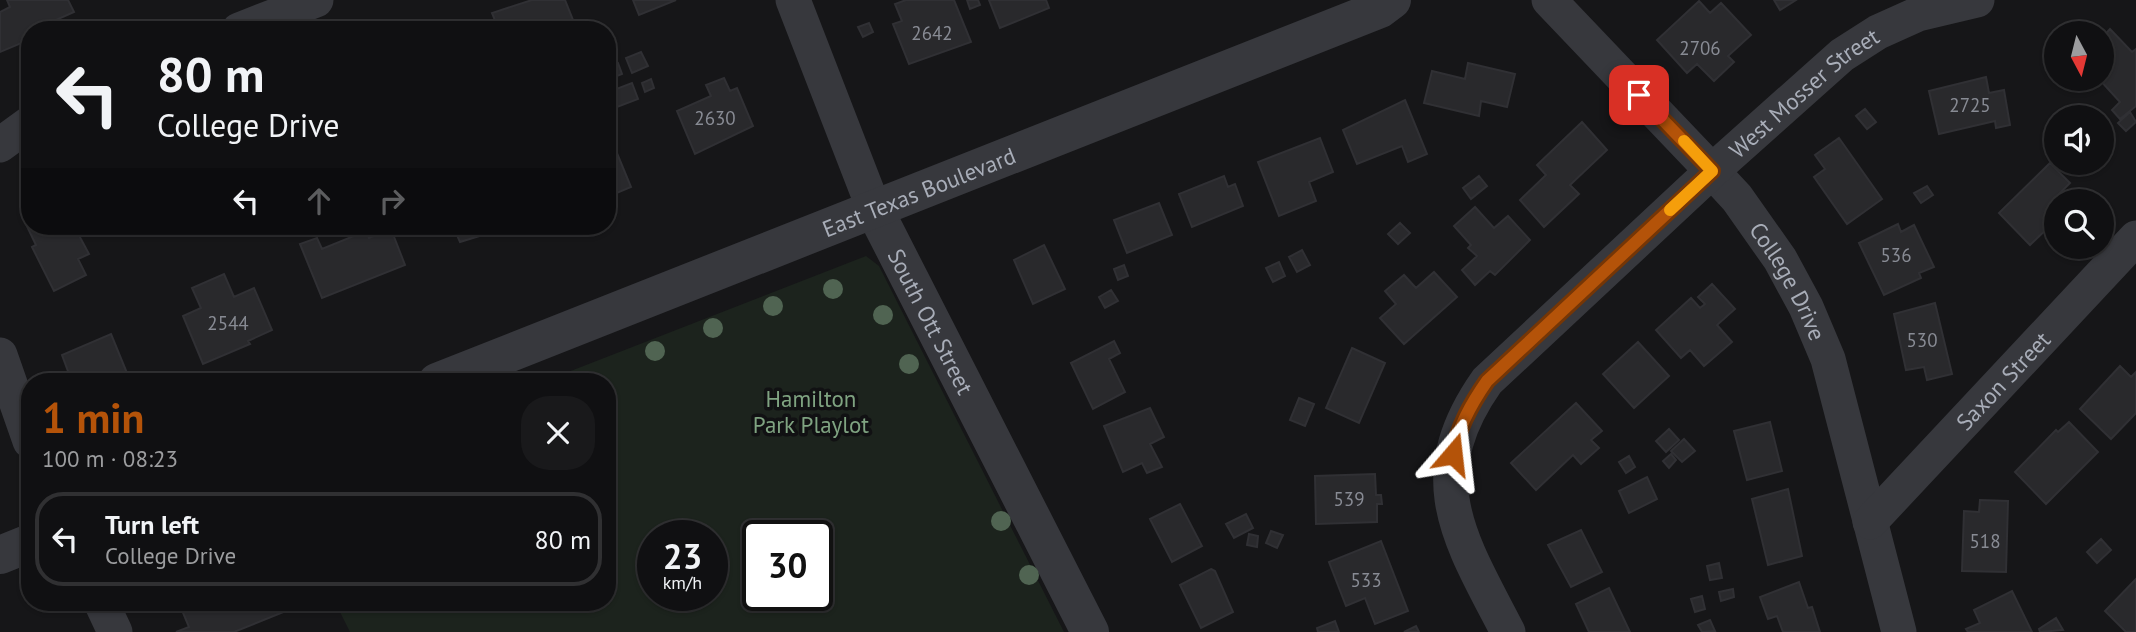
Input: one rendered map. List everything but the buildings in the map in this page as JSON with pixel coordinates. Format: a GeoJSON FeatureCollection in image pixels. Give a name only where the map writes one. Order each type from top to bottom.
{"type":"FeatureCollection","features":[{"type":"Feature","properties":{"kind":"street"},"geometry":{"type":"LineString","coordinates":[[262,21],[316,0]]}},
{"type":"Feature","properties":{"kind":"street","name":"South Ott Street"},"geometry":{"type":"LineString","coordinates":[[793,0],[874,209],[1090,632]]}},
{"type":"Feature","properties":{"kind":"street","name":"College Drive"},"geometry":{"type":"LineString","coordinates":[[1549,0],[1737,198],[1780,259],[1806,307],[1828,359],[1899,632]]}},
{"type":"Feature","properties":{"kind":"street","name":"West Mosser Street"},"geometry":{"type":"LineString","coordinates":[[1508,632],[1460,540],[1452,508],[1450,470],[1456,439],[1471,404],[1487,381],[1712,171],[1851,49],[1878,32],[1918,14],[1977,0]]}},
{"type":"Feature","properties":{"kind":"street","name":"East Texas Boulevard"},"geometry":{"type":"LineString","coordinates":[[460,373],[1391,3]]}},
{"type":"Feature","properties":{"kind":"street"},"geometry":{"type":"LineString","coordinates":[[0,145],[21,130]]}},
{"type":"Feature","properties":{"kind":"street","name":"Saxon Street"},"geometry":{"type":"LineString","coordinates":[[1870,522],[2136,238]]}},
{"type":"Feature","properties":{"kind":"street"},"geometry":{"type":"LineString","coordinates":[[0,355],[21,416]]}},
{"type":"Feature","properties":{"kind":"street"},"geometry":{"type":"LineString","coordinates":[[0,555],[21,547]]}},
{"type":"Feature","properties":{"kind":"street"},"geometry":{"type":"LineString","coordinates":[[104,611],[115,632]]}},
{"type":"Feature","properties":{"kind":"green space","name":"Hamilton Park Playlot"},"geometry":{"type":"Polygon","coordinates":[[[866,256],[879,266],[1064,632],[350,632],[340,611],[616,611],[616,373],[566,373],[866,256]]]}},
{"type":"Feature","properties":{"kind":"slow traffic"},"geometry":{"type":"LineString","coordinates":[[1670,210],[1712,171],[1684,141]]}},
{"type":"Feature","properties":{"kind":"route"},"geometry":{"type":"LineString","coordinates":[[1453,454],[1456,439],[1471,404],[1487,381],[1712,171],[1639,95]]}}]}
